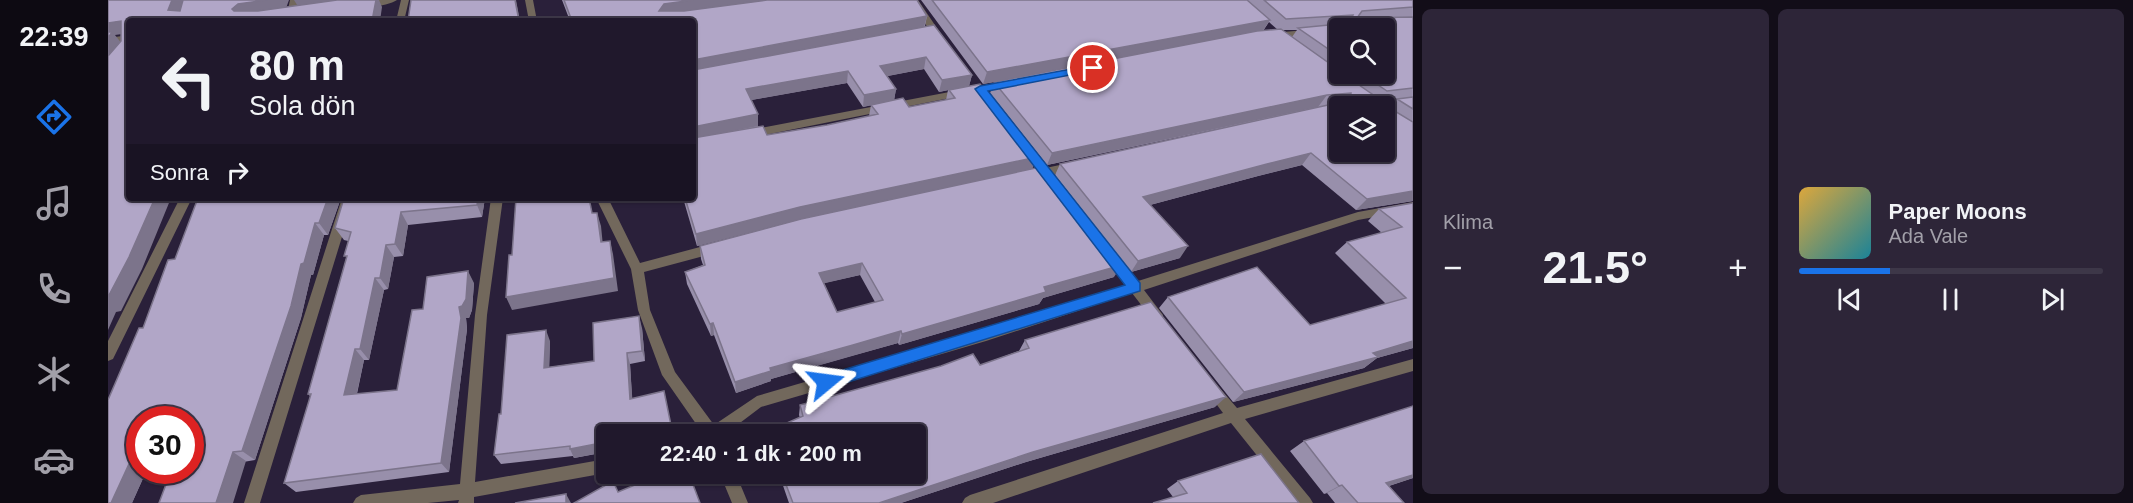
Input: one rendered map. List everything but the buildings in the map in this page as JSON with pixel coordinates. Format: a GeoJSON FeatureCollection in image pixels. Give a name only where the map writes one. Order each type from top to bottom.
{"type":"FeatureCollection","features":[{"type":"Feature","properties":{"kind":"street"},"geometry":{"type":"LineString","coordinates":[[291,14],[294,0]]}},
{"type":"Feature","properties":{"kind":"street"},"geometry":{"type":"LineString","coordinates":[[359,5],[393,0]]}},
{"type":"Feature","properties":{"kind":"street"},"geometry":{"type":"LineString","coordinates":[[401,18],[405,0]]}},
{"type":"Feature","properties":{"kind":"street"},"geometry":{"type":"LineString","coordinates":[[529,0],[532,18]]}},
{"type":"Feature","properties":{"kind":"street"},"geometry":{"type":"LineString","coordinates":[[914,0],[928,32],[947,48]]}},
{"type":"Feature","properties":{"kind":"street"},"geometry":{"type":"LineString","coordinates":[[280,16],[302,13]]}},
{"type":"Feature","properties":{"kind":"street"},"geometry":{"type":"LineString","coordinates":[[1268,29],[1292,48]]}},
{"type":"Feature","properties":{"kind":"street"},"geometry":{"type":"LineString","coordinates":[[1258,38],[1329,31]]}},
{"type":"Feature","properties":{"kind":"street"},"geometry":{"type":"LineString","coordinates":[[108,41],[126,38]]}},
{"type":"Feature","properties":{"kind":"street"},"geometry":{"type":"LineString","coordinates":[[744,135],[1021,82]]}},
{"type":"Feature","properties":{"kind":"street"},"geometry":{"type":"LineString","coordinates":[[1024,176],[1087,163]]}},
{"type":"Feature","properties":{"kind":"street"},"geometry":{"type":"LineString","coordinates":[[108,355],[185,201]]}},
{"type":"Feature","properties":{"kind":"street"},"geometry":{"type":"LineString","coordinates":[[252,503],[347,201]]}},
{"type":"Feature","properties":{"kind":"street"},"geometry":{"type":"LineString","coordinates":[[467,497],[482,315],[497,201]]}},
{"type":"Feature","properties":{"kind":"street"},"geometry":{"type":"LineString","coordinates":[[604,201],[637,269],[644,309],[669,375],[703,424]]}},
{"type":"Feature","properties":{"kind":"street"},"geometry":{"type":"LineString","coordinates":[[725,424],[757,402],[1135,287],[1358,216],[1413,206]]}},
{"type":"Feature","properties":{"kind":"street"},"geometry":{"type":"LineString","coordinates":[[1100,243],[1163,324]]}},
{"type":"Feature","properties":{"kind":"street"},"geometry":{"type":"LineString","coordinates":[[637,269],[724,246]]}},
{"type":"Feature","properties":{"kind":"street"},"geometry":{"type":"LineString","coordinates":[[969,503],[1233,416],[1413,364]]}},
{"type":"Feature","properties":{"kind":"street"},"geometry":{"type":"LineString","coordinates":[[1205,379],[1305,503]]}},
{"type":"Feature","properties":{"kind":"street"},"geometry":{"type":"LineString","coordinates":[[361,503],[467,497],[596,468]]}},
{"type":"Feature","properties":{"kind":"street"},"geometry":{"type":"LineString","coordinates":[[732,484],[740,503]]}},
{"type":"Feature","properties":{"kind":"route"},"geometry":{"type":"LineString","coordinates":[[826,382],[986,335],[1135,287],[980,89],[1093,68]]}}]}
